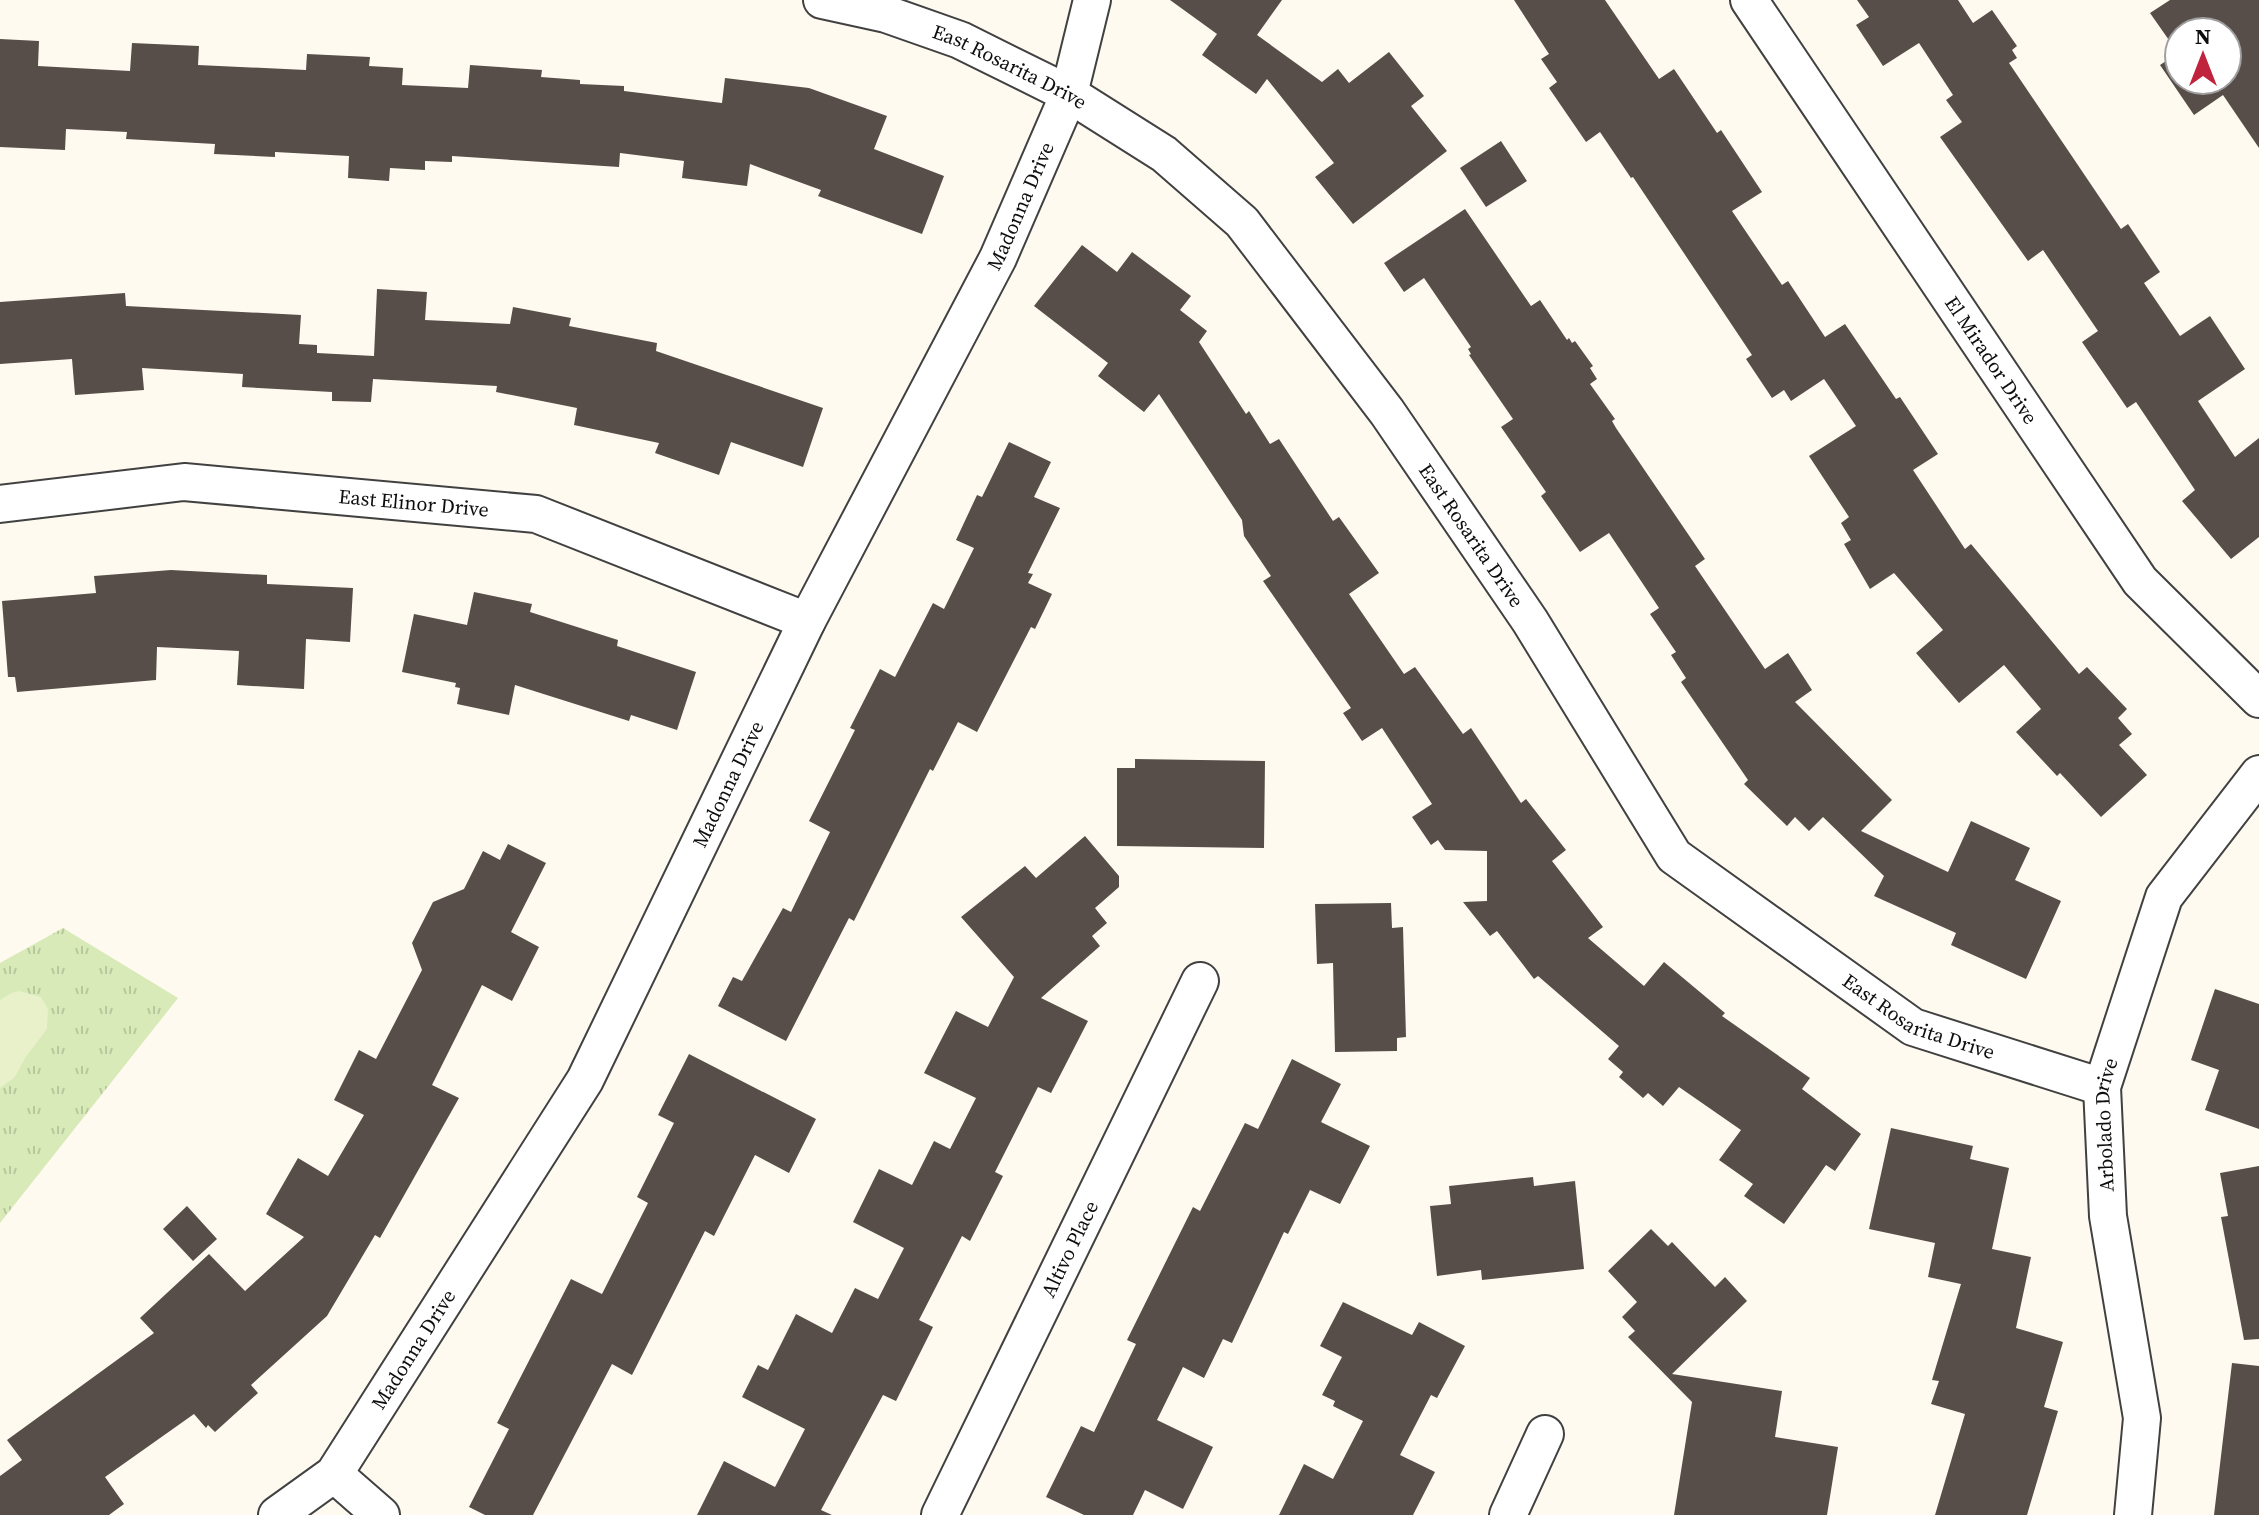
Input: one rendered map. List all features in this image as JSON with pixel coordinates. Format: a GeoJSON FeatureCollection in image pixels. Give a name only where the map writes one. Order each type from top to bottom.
{"type":"FeatureCollection","features":[{"type":"Feature","properties":{"kind":"street","name":"East Rosarita Drive"},"geometry":{"type":"LineString","coordinates":[[822,0],[886,14],[960,40],[1069,94],[1164,154],[1242,222],[1387,412],[1504,582],[1674,856],[1913,1027],[2102,1087]]}},
{"type":"Feature","properties":{"kind":"street","name":"Madonna Drive"},"geometry":{"type":"LineString","coordinates":[[277,1515],[334,1474],[585,1080],[807,621],[998,258],[1069,94],[1092,0]]}},
{"type":"Feature","properties":{"kind":"street","name":"El Mirador Drive"},"geometry":{"type":"LineString","coordinates":[[1749,0],[2140,581],[2259,699]]}},
{"type":"Feature","properties":{"kind":"street","name":"East Elinor Drive"},"geometry":{"type":"LineString","coordinates":[[0,504],[184,482],[536,514],[807,621]]}},
{"type":"Feature","properties":{"kind":"street","name":"Arbolado Drive"},"geometry":{"type":"LineString","coordinates":[[2133,1515],[2142,1418],[2108,1216],[2102,1087],[2164,897],[2259,774]]}},
{"type":"Feature","properties":{"kind":"street","name":"Altivo Place"},"geometry":{"type":"LineString","coordinates":[[940,1515],[1200,981]]}},
{"type":"Feature","properties":{"kind":"street"},"geometry":{"type":"LineString","coordinates":[[1508,1515],[1545,1434]]}},
{"type":"Feature","properties":{"kind":"street"},"geometry":{"type":"LineString","coordinates":[[334,1474],[381,1515]]}},
{"type":"Feature","properties":{"kind":"green space"},"geometry":{"type":"Polygon","coordinates":[[[63,928],[178,998],[0,1223],[0,963],[63,928]]]}},
{"type":"Feature","properties":{"kind":"green space"},"geometry":{"type":"Polygon","coordinates":[[[19,991],[41,997],[48,1009],[47,1029],[15,1077],[0,1088],[0,1000],[19,991]]]}},
{"type":"Feature","properties":{"kind":"building"},"geometry":{"type":"Polygon","coordinates":[[[1170,0],[1282,0],[1257,35],[1322,82],[1338,69],[1349,83],[1389,52],[1424,96],[1411,106],[1447,151],[1353,224],[1315,177],[1334,163],[1267,79],[1256,94],[1202,55],[1217,34],[1170,0]]]}},
{"type":"Feature","properties":{"kind":"building"},"geometry":{"type":"Polygon","coordinates":[[[1514,0],[1605,0],[1659,79],[1674,69],[1717,133],[1721,130],[1762,192],[1732,211],[1782,285],[1788,281],[1825,337],[1845,324],[1896,399],[1900,397],[1938,454],[1913,470],[1965,549],[1971,544],[2079,674],[2087,667],[2127,709],[2118,718],[2132,734],[2119,745],[2147,775],[2101,817],[2016,732],[2041,709],[2004,665],[1959,703],[1916,653],[1943,630],[1894,573],[1870,589],[1844,544],[1851,540],[1841,523],[1849,517],[1809,456],[1856,426],[1824,379],[1791,401],[1784,390],[1772,398],[1746,359],[1752,355],[1633,177],[1600,132],[1586,142],[1549,88],[1557,82],[1541,59],[1549,54],[1514,0]]]}},
{"type":"Feature","properties":{"kind":"building"},"geometry":{"type":"Polygon","coordinates":[[[1857,0],[1958,0],[1973,23],[1992,10],[2017,46],[2012,50],[2017,58],[2009,63],[2121,229],[2128,224],[2160,272],[2144,283],[2180,336],[2210,316],[2245,369],[2198,401],[2235,457],[2259,438],[2259,537],[2231,559],[2182,501],[2195,490],[2136,402],[2127,408],[2082,342],[2098,331],[2043,250],[2028,261],[1940,137],[1962,122],[1946,100],[1953,95],[1919,43],[1883,66],[1856,25],[1869,17],[1857,0]]]}},
{"type":"Feature","properties":{"kind":"building"},"geometry":{"type":"Polygon","coordinates":[[[2170,0],[2259,0],[2259,148],[2224,96],[2243,96],[2243,16],[2163,16],[2163,32],[2150,13],[2170,0]]]}},
{"type":"Feature","properties":{"kind":"building"},"geometry":{"type":"Polygon","coordinates":[[[0,39],[39,41],[38,66],[130,71],[132,43],[199,46],[198,65],[306,70],[307,54],[370,57],[369,66],[403,68],[402,85],[468,88],[470,65],[542,70],[541,77],[580,80],[580,84],[624,86],[624,91],[722,103],[725,78],[809,88],[887,116],[874,149],[944,176],[922,234],[818,196],[821,190],[750,164],[747,186],[682,178],[684,161],[620,153],[619,167],[452,156],[452,162],[425,161],[425,170],[390,168],[389,181],[348,178],[349,156],[275,152],[275,157],[214,154],[215,144],[126,139],[127,132],[66,129],[65,150],[0,147],[0,39]]]}},
{"type":"Feature","properties":{"kind":"building"},"geometry":{"type":"Polygon","coordinates":[[[2181,96],[2222,96],[2194,115],[2181,96]]]}},
{"type":"Feature","properties":{"kind":"building"},"geometry":{"type":"Polygon","coordinates":[[[1501,141],[1527,181],[1486,207],[1460,168],[1501,141]]]}},
{"type":"Feature","properties":{"kind":"building"},"geometry":{"type":"Polygon","coordinates":[[[1465,209],[1531,306],[1540,300],[1567,340],[1575,341],[1593,366],[1590,368],[1597,379],[1590,384],[1615,419],[1612,421],[1616,428],[1705,559],[1695,566],[1765,669],[1788,653],[1812,690],[1795,702],[1892,800],[1861,831],[1948,872],[1971,821],[2030,848],[2015,880],[2061,901],[2026,979],[1951,945],[1956,933],[1874,896],[1884,876],[1823,817],[1809,831],[1795,817],[1787,826],[1744,784],[1748,780],[1681,682],[1686,678],[1671,655],[1676,652],[1650,614],[1659,608],[1609,533],[1580,552],[1541,496],[1546,492],[1501,427],[1513,419],[1469,355],[1468,349],[1471,347],[1424,278],[1404,292],[1384,263],[1465,209]]]}},
{"type":"Feature","properties":{"kind":"building"},"geometry":{"type":"Polygon","coordinates":[[[1082,245],[1117,272],[1132,252],[1191,296],[1180,310],[1207,331],[1199,342],[1246,414],[1249,411],[1270,444],[1279,439],[1333,521],[1339,517],[1379,573],[1349,594],[1404,674],[1415,667],[1463,734],[1471,728],[1521,803],[1526,799],[1566,850],[1552,861],[1603,927],[1588,938],[1644,986],[1664,962],[1725,1013],[1722,1016],[1810,1078],[1802,1089],[1861,1134],[1835,1171],[1826,1165],[1784,1224],[1744,1196],[1753,1184],[1719,1160],[1741,1130],[1679,1087],[1663,1106],[1648,1093],[1643,1098],[1619,1077],[1623,1072],[1608,1059],[1619,1046],[1538,976],[1534,979],[1497,931],[1490,936],[1463,902],[1487,901],[1487,851],[1445,850],[1438,840],[1431,845],[1412,817],[1432,804],[1382,728],[1362,741],[1343,713],[1351,708],[1263,581],[1271,576],[1244,536],[1242,520],[1159,394],[1144,412],[1098,376],[1108,363],[1034,306],[1082,245]]]}},
{"type":"Feature","properties":{"kind":"building"},"geometry":{"type":"Polygon","coordinates":[[[377,289],[427,292],[425,320],[510,324],[513,307],[571,318],[569,326],[657,343],[656,351],[823,408],[803,467],[731,442],[719,475],[655,453],[659,443],[574,425],[577,408],[496,392],[497,386],[373,379],[371,402],[332,401],[332,392],[242,387],[243,374],[142,368],[144,390],[75,395],[72,359],[0,364],[0,302],[125,293],[126,306],[301,315],[299,344],[317,345],[317,353],[374,356],[377,289]]]}},
{"type":"Feature","properties":{"kind":"building"},"geometry":{"type":"Polygon","coordinates":[[[1009,442],[1051,462],[1034,497],[1060,508],[1028,573],[1033,574],[1028,583],[1052,594],[1035,629],[1031,627],[977,732],[958,722],[933,771],[930,769],[854,921],[849,918],[786,1041],[718,1006],[733,977],[742,981],[783,908],[791,912],[830,832],[809,821],[855,730],[850,728],[880,669],[895,677],[933,603],[944,609],[974,548],[956,540],[977,495],[982,497],[1009,442]]]}},
{"type":"Feature","properties":{"kind":"building"},"geometry":{"type":"Polygon","coordinates":[[[171,570],[267,575],[267,584],[353,588],[350,642],[306,639],[304,689],[237,685],[239,651],[157,647],[156,680],[17,692],[15,677],[8,677],[2,601],[96,593],[94,576],[171,570]]]}},
{"type":"Feature","properties":{"kind":"building"},"geometry":{"type":"Polygon","coordinates":[[[474,592],[532,604],[530,612],[618,640],[617,646],[696,672],[677,730],[631,715],[629,721],[515,685],[509,715],[457,704],[460,688],[455,687],[456,683],[402,672],[414,614],[467,625],[474,592]]]}},
{"type":"Feature","properties":{"kind":"building"},"geometry":{"type":"Polygon","coordinates":[[[1135,759],[1265,761],[1264,848],[1117,846],[1117,768],[1135,768],[1135,759]]]}},
{"type":"Feature","properties":{"kind":"building"},"geometry":{"type":"Polygon","coordinates":[[[1085,836],[1119,876],[1119,887],[1095,908],[1107,923],[1092,936],[1100,946],[1041,998],[1088,1021],[1051,1093],[1038,1087],[995,1172],[1003,1176],[970,1241],[962,1236],[919,1320],[933,1327],[896,1401],[883,1395],[821,1510],[832,1515],[697,1515],[724,1461],[775,1487],[805,1429],[742,1397],[758,1365],[768,1370],[796,1314],[832,1333],[855,1288],[878,1299],[904,1248],[853,1222],[879,1169],[912,1185],[934,1141],[950,1149],[976,1098],[924,1073],[956,1011],[988,1027],[1014,977],[961,917],[1025,866],[1036,878],[1085,836]]]}},
{"type":"Feature","properties":{"kind":"building"},"geometry":{"type":"Polygon","coordinates":[[[508,844],[546,863],[511,932],[539,947],[512,1001],[482,985],[432,1085],[459,1098],[380,1238],[375,1235],[327,1316],[251,1385],[258,1393],[215,1432],[208,1425],[206,1428],[194,1414],[105,1477],[124,1504],[109,1515],[0,1515],[0,1476],[22,1460],[7,1440],[154,1333],[140,1318],[209,1254],[245,1291],[304,1237],[266,1214],[298,1158],[328,1176],[364,1115],[334,1100],[359,1050],[376,1059],[422,970],[412,943],[433,902],[464,889],[483,851],[500,860],[508,844]]]}},
{"type":"Feature","properties":{"kind":"building"},"geometry":{"type":"Polygon","coordinates":[[[1391,903],[1392,928],[1403,927],[1406,1037],[1397,1038],[1397,1051],[1335,1052],[1333,963],[1317,964],[1315,904],[1391,903]]]}},
{"type":"Feature","properties":{"kind":"building"},"geometry":{"type":"Polygon","coordinates":[[[2215,989],[2259,1004],[2259,1129],[2205,1110],[2219,1070],[2191,1060],[2215,989]]]}},
{"type":"Feature","properties":{"kind":"building"},"geometry":{"type":"Polygon","coordinates":[[[689,1054],[816,1119],[789,1173],[755,1155],[714,1236],[705,1231],[632,1375],[612,1364],[533,1515],[485,1515],[469,1507],[509,1429],[497,1423],[571,1279],[602,1294],[648,1203],[637,1197],[674,1123],[658,1115],[689,1054]]]}},
{"type":"Feature","properties":{"kind":"building"},"geometry":{"type":"Polygon","coordinates":[[[1292,1059],[1341,1084],[1321,1122],[1370,1146],[1340,1204],[1310,1190],[1288,1234],[1284,1232],[1232,1343],[1223,1339],[1204,1378],[1183,1367],[1157,1420],[1213,1447],[1183,1509],[1145,1490],[1133,1515],[1084,1515],[1046,1497],[1081,1426],[1094,1432],[1136,1344],[1127,1340],[1193,1207],[1200,1211],[1245,1123],[1258,1129],[1292,1059]]]}},
{"type":"Feature","properties":{"kind":"building"},"geometry":{"type":"Polygon","coordinates":[[[1891,1128],[1973,1146],[1970,1159],[2009,1168],[1992,1249],[2031,1257],[2016,1328],[2063,1342],[2044,1407],[2058,1411],[2027,1515],[1935,1515],[1965,1414],[1931,1404],[1939,1381],[1932,1380],[1961,1284],[1928,1277],[1935,1243],[1869,1229],[1891,1128]]]}},
{"type":"Feature","properties":{"kind":"building"},"geometry":{"type":"Polygon","coordinates":[[[2259,1166],[2259,1339],[2244,1340],[2221,1217],[2228,1216],[2220,1173],[2259,1166]]]}},
{"type":"Feature","properties":{"kind":"building"},"geometry":{"type":"Polygon","coordinates":[[[1533,1177],[1534,1186],[1575,1181],[1584,1269],[1482,1280],[1481,1270],[1437,1276],[1430,1206],[1451,1204],[1449,1186],[1533,1177]]]}},
{"type":"Feature","properties":{"kind":"building"},"geometry":{"type":"Polygon","coordinates":[[[187,1206],[217,1239],[193,1261],[163,1229],[187,1206]]]}},
{"type":"Feature","properties":{"kind":"building"},"geometry":{"type":"Polygon","coordinates":[[[1651,1229],[1668,1246],[1672,1242],[1715,1287],[1725,1277],[1747,1301],[1672,1374],[1782,1391],[1775,1437],[1838,1447],[1827,1515],[1674,1515],[1692,1402],[1628,1337],[1635,1331],[1622,1317],[1637,1302],[1608,1271],[1651,1229]]]}},
{"type":"Feature","properties":{"kind":"building"},"geometry":{"type":"Polygon","coordinates":[[[1343,1302],[1412,1335],[1419,1322],[1465,1346],[1437,1398],[1431,1395],[1400,1455],[1435,1472],[1413,1515],[1279,1515],[1304,1464],[1333,1479],[1363,1421],[1333,1406],[1335,1401],[1322,1395],[1342,1357],[1320,1346],[1343,1302]]]}},
{"type":"Feature","properties":{"kind":"building"},"geometry":{"type":"Polygon","coordinates":[[[2232,1363],[2259,1366],[2259,1515],[2214,1515],[2232,1363]]]}}]}
